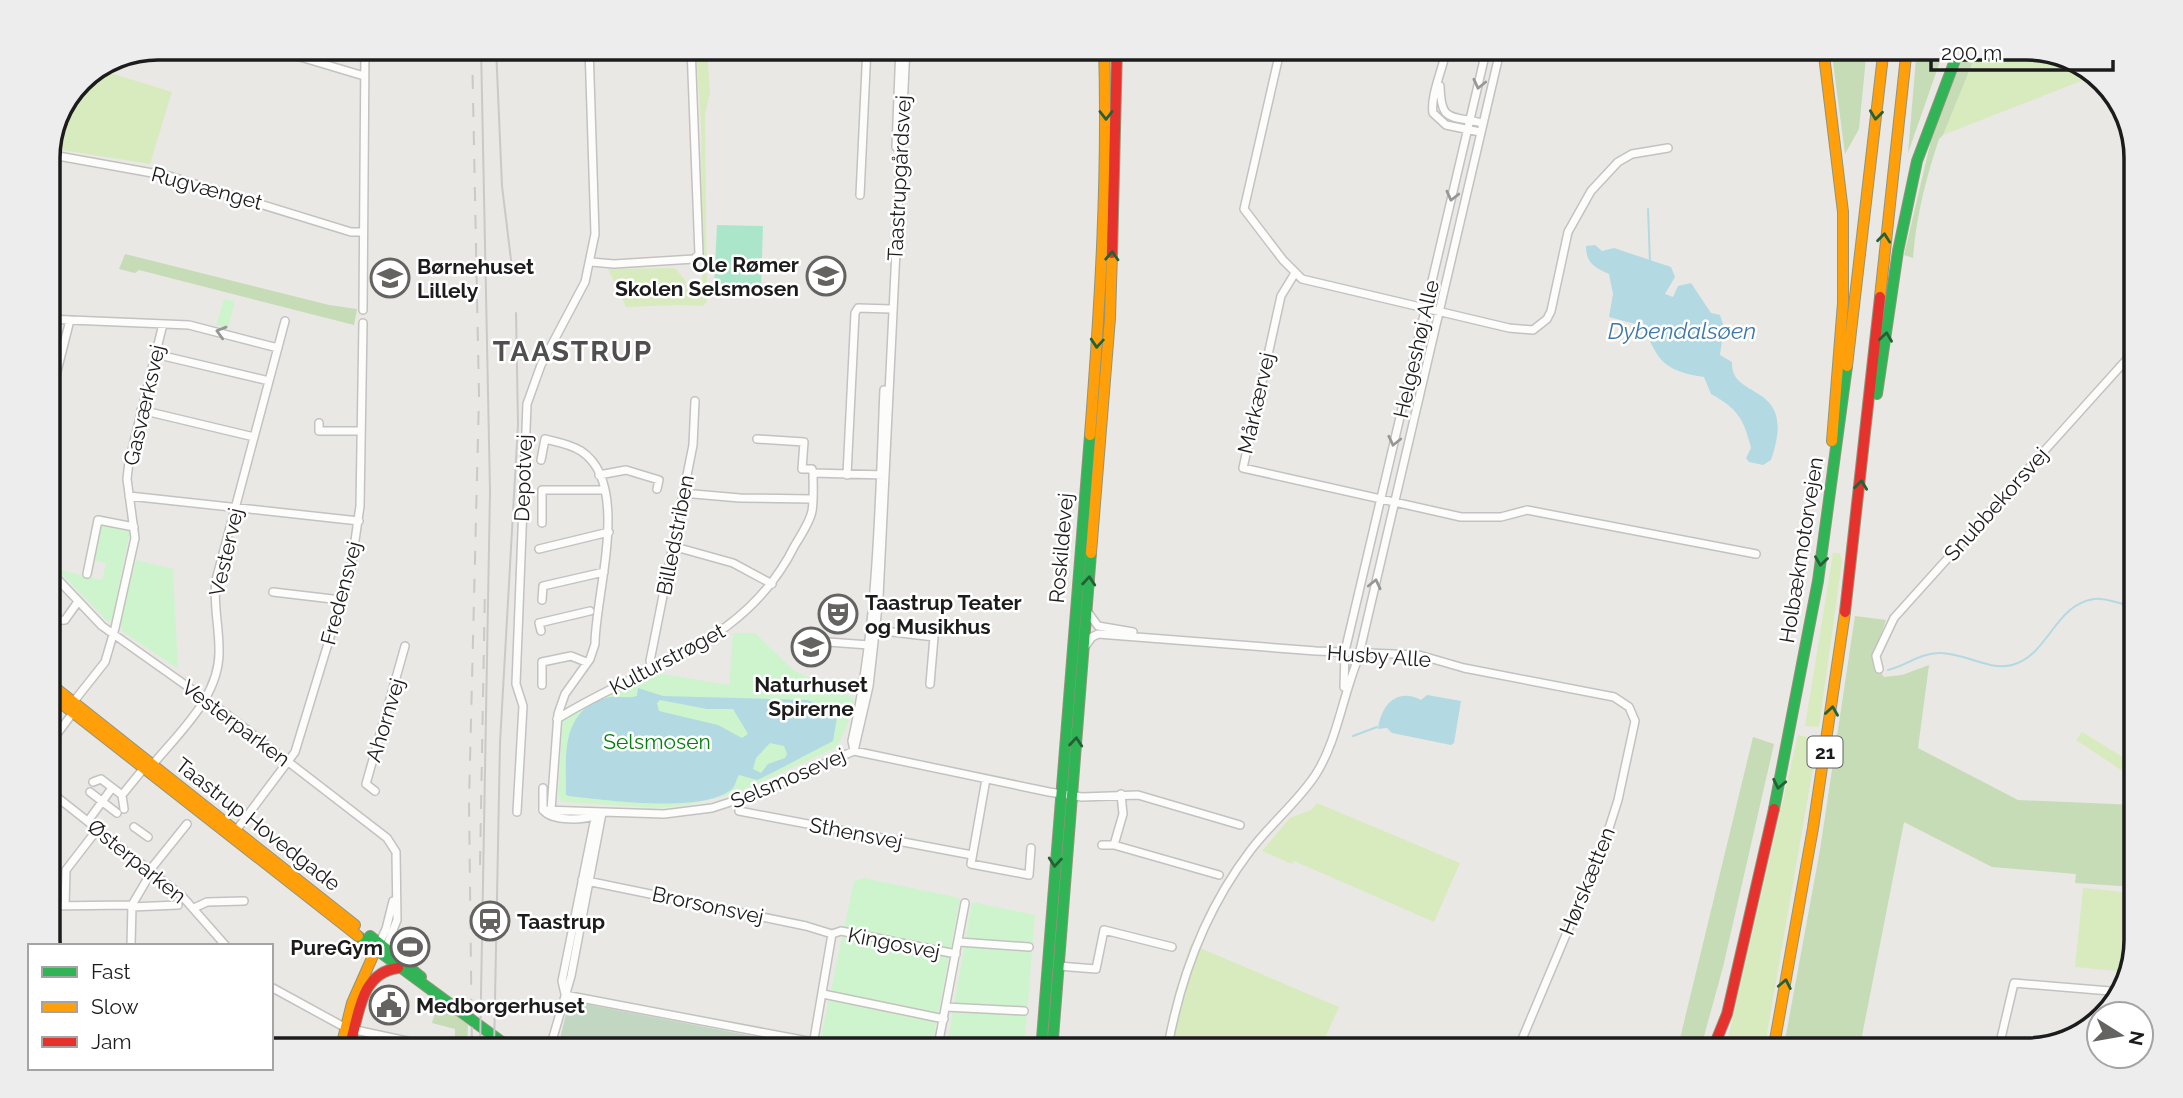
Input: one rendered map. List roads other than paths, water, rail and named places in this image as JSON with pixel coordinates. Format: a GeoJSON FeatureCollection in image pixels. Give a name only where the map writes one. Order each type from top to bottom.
{"type":"FeatureCollection","features":[{"type":"Feature","properties":{"kind":"main road","name":"Roskildevej"},"geometry":{"type":"LineString","coordinates":[[1053,1038],[1066,795],[1099,317],[1106,132],[1104,60]]}},
{"type":"Feature","properties":{"kind":"main road","name":"Roskildevej"},"geometry":{"type":"LineString","coordinates":[[1042,1038],[1087,610],[1110,318],[1117,60]]}},
{"type":"Feature","properties":{"kind":"main road"},"geometry":{"type":"LineString","coordinates":[[1825,60],[1843,212],[1843,303],[1832,423],[1834,469]]}},
{"type":"Feature","properties":{"kind":"main road","name":"Holbækmotorvejen"},"geometry":{"type":"LineString","coordinates":[[1717,1038],[1727,1014],[1791,724],[1834,469],[1882,60]]}},
{"type":"Feature","properties":{"kind":"main road","name":"21"},"geometry":{"type":"LineString","coordinates":[[1775,1038],[1831,719],[1865,452],[1892,160],[1905,60]]}},
{"type":"Feature","properties":{"kind":"main road"},"geometry":{"type":"LineString","coordinates":[[1865,452],[1878,390],[1898,251],[1914,173],[1931,118],[1955,60]]}},
{"type":"Feature","properties":{"kind":"main road","name":"Taastrup Hovedgade"},"geometry":{"type":"LineString","coordinates":[[60,695],[148,768],[496,1038]]}},
{"type":"Feature","properties":{"kind":"main road","name":"Taastrup Hovedgade"},"geometry":{"type":"LineString","coordinates":[[60,700],[73,708]]}},
{"type":"Feature","properties":{"kind":"main road"},"geometry":{"type":"LineString","coordinates":[[346,1038],[381,949]]}},
{"type":"Feature","properties":{"kind":"main road"},"geometry":{"type":"LineString","coordinates":[[350,1038],[352,1003],[381,949]]}},
{"type":"Feature","properties":{"kind":"main road","name":"Taastrup Hovedgade"},"geometry":{"type":"LineString","coordinates":[[381,949],[398,968],[444,997]]}},
{"type":"Feature","properties":{"kind":"main road"},"geometry":{"type":"LineString","coordinates":[[363,990],[385,970],[398,968]]}},
{"type":"Feature","properties":{"kind":"main road"},"geometry":{"type":"LineString","coordinates":[[1722,1038],[1727,1014]]}},
{"type":"Feature","properties":{"kind":"street"},"geometry":{"type":"LineString","coordinates":[[310,60],[364,76]]}},
{"type":"Feature","properties":{"kind":"street"},"geometry":{"type":"LineString","coordinates":[[363,310],[365,60]]}},
{"type":"Feature","properties":{"kind":"street","name":"Depotvej"},"geometry":{"type":"LineString","coordinates":[[517,812],[523,706],[516,684],[527,404],[541,365],[577,301],[591,262],[596,200],[590,60]]}},
{"type":"Feature","properties":{"kind":"street"},"geometry":{"type":"LineString","coordinates":[[591,262],[614,264],[694,259],[699,254],[692,60]]}},
{"type":"Feature","properties":{"kind":"street","name":"Taastrupgårdsvej"},"geometry":{"type":"LineString","coordinates":[[860,195],[866,60]]}},
{"type":"Feature","properties":{"kind":"street","name":"Taastrupgårdsvej"},"geometry":{"type":"LineString","coordinates":[[854,751],[870,686],[876,630],[900,60]]}},
{"type":"Feature","properties":{"kind":"street","name":"Taastrupgårdsvej"},"geometry":{"type":"LineString","coordinates":[[890,309],[905,60]]}},
{"type":"Feature","properties":{"kind":"street"},"geometry":{"type":"LineString","coordinates":[[1278,60],[1244,209],[1295,273],[1303,279],[1524,330],[1541,325],[1551,311],[1568,232],[1591,191],[1618,162],[1632,154],[1668,148]]}},
{"type":"Feature","properties":{"kind":"street"},"geometry":{"type":"LineString","coordinates":[[1444,60],[1432,100],[1433,113],[1446,125],[1480,131]]}},
{"type":"Feature","properties":{"kind":"street","name":"Helgeshøj Alle"},"geometry":{"type":"LineString","coordinates":[[1343,695],[1345,651],[1484,60]]}},
{"type":"Feature","properties":{"kind":"street","name":"Helgeshøj Alle"},"geometry":{"type":"LineString","coordinates":[[1343,695],[1360,651],[1498,60]]}},
{"type":"Feature","properties":{"kind":"street"},"geometry":{"type":"LineString","coordinates":[[1440,81],[1443,111],[1482,122]]}},
{"type":"Feature","properties":{"kind":"street","name":"Rugvænget"},"geometry":{"type":"LineString","coordinates":[[60,156],[169,176],[351,232],[363,232]]}},
{"type":"Feature","properties":{"kind":"street","name":"Mårkærvej"},"geometry":{"type":"LineString","coordinates":[[1295,273],[1281,296],[1241,466],[1393,503]]}},
{"type":"Feature","properties":{"kind":"street"},"geometry":{"type":"LineString","coordinates":[[847,475],[855,313],[858,308],[890,309]]}},
{"type":"Feature","properties":{"kind":"street"},"geometry":{"type":"LineString","coordinates":[[60,320],[200,327],[278,348]]}},
{"type":"Feature","properties":{"kind":"street"},"geometry":{"type":"LineString","coordinates":[[60,360],[70,320]]}},
{"type":"Feature","properties":{"kind":"street","name":"Vestervej"},"geometry":{"type":"LineString","coordinates":[[122,796],[205,698],[219,660],[214,608],[216,580],[285,321]]}},
{"type":"Feature","properties":{"kind":"street","name":"Fredensvej"},"geometry":{"type":"LineString","coordinates":[[234,834],[289,763],[354,554],[359,521],[362,323]]}},
{"type":"Feature","properties":{"kind":"street","name":"Gasværksvej"},"geometry":{"type":"LineString","coordinates":[[60,727],[105,662],[113,635],[133,549],[134,527],[129,496],[128,462],[163,324]]}},
{"type":"Feature","properties":{"kind":"street"},"geometry":{"type":"LineString","coordinates":[[155,354],[269,381]]}},
{"type":"Feature","properties":{"kind":"street","name":"Snubbekorsvej"},"geometry":{"type":"LineString","coordinates":[[1879,669],[1876,656],[1894,618],[2123,363]]}},
{"type":"Feature","properties":{"kind":"street","name":"Billedstriben"},"geometry":{"type":"LineString","coordinates":[[652,668],[650,662],[693,445],[695,401]]}},
{"type":"Feature","properties":{"kind":"street"},"geometry":{"type":"LineString","coordinates":[[141,410],[254,437]]}},
{"type":"Feature","properties":{"kind":"street"},"geometry":{"type":"LineString","coordinates":[[319,423],[319,431],[360,432]]}},
{"type":"Feature","properties":{"kind":"street"},"geometry":{"type":"LineString","coordinates":[[541,460],[545,439],[568,444],[588,457],[599,475],[609,512],[609,532],[595,644],[565,694],[557,719],[547,810]]}},
{"type":"Feature","properties":{"kind":"street"},"geometry":{"type":"LineString","coordinates":[[757,439],[804,442],[802,469],[812,469],[813,473],[883,475]]}},
{"type":"Feature","properties":{"kind":"street"},"geometry":{"type":"LineString","coordinates":[[599,475],[626,470],[659,480],[657,489]]}},
{"type":"Feature","properties":{"kind":"street","name":"Kulturstrøget"},"geometry":{"type":"LineString","coordinates":[[557,719],[714,638],[735,622],[772,584],[787,562],[811,513],[813,473]]}},
{"type":"Feature","properties":{"kind":"street","name":"Taastrupgårdsvej"},"geometry":{"type":"LineString","coordinates":[[854,751],[852,741],[869,645],[883,475]]}},
{"type":"Feature","properties":{"kind":"street"},"geometry":{"type":"LineString","coordinates":[[542,523],[542,490],[603,489]]}},
{"type":"Feature","properties":{"kind":"street"},"geometry":{"type":"LineString","coordinates":[[682,493],[740,498],[758,496],[812,499]]}},
{"type":"Feature","properties":{"kind":"street"},"geometry":{"type":"LineString","coordinates":[[129,496],[359,521]]}},
{"type":"Feature","properties":{"kind":"street"},"geometry":{"type":"LineString","coordinates":[[1393,503],[1475,519],[1502,517],[1527,510],[1756,554]]}},
{"type":"Feature","properties":{"kind":"street"},"geometry":{"type":"LineString","coordinates":[[87,574],[98,520],[134,527]]}},
{"type":"Feature","properties":{"kind":"street"},"geometry":{"type":"LineString","coordinates":[[539,549],[609,532]]}},
{"type":"Feature","properties":{"kind":"street"},"geometry":{"type":"LineString","coordinates":[[672,546],[733,563],[772,584]]}},
{"type":"Feature","properties":{"kind":"street"},"geometry":{"type":"LineString","coordinates":[[542,600],[543,586],[604,572]]}},
{"type":"Feature","properties":{"kind":"street","name":"Vesterparken"},"geometry":{"type":"LineString","coordinates":[[60,584],[76,603],[113,635],[205,698],[387,838],[396,852],[396,927],[381,949]]}},
{"type":"Feature","properties":{"kind":"street"},"geometry":{"type":"LineString","coordinates":[[273,592],[341,600]]}},
{"type":"Feature","properties":{"kind":"street"},"geometry":{"type":"LineString","coordinates":[[60,620],[65,620],[76,603]]}},
{"type":"Feature","properties":{"kind":"street","name":"Husby Alle"},"geometry":{"type":"LineString","coordinates":[[1087,610],[1098,626],[1165,637]]}},
{"type":"Feature","properties":{"kind":"street"},"geometry":{"type":"LineString","coordinates":[[541,631],[539,623],[590,611]]}},
{"type":"Feature","properties":{"kind":"street"},"geometry":{"type":"LineString","coordinates":[[876,630],[934,637],[930,684]]}},
{"type":"Feature","properties":{"kind":"street","name":"Husby Alle"},"geometry":{"type":"LineString","coordinates":[[1083,649],[1092,636],[1098,634],[1419,654],[1464,668],[1614,697],[1629,707]]}},
{"type":"Feature","properties":{"kind":"street"},"geometry":{"type":"LineString","coordinates":[[828,642],[869,645]]}},
{"type":"Feature","properties":{"kind":"street","name":"Ahornvej"},"geometry":{"type":"LineString","coordinates":[[375,791],[366,784],[405,646]]}},
{"type":"Feature","properties":{"kind":"street"},"geometry":{"type":"LineString","coordinates":[[542,685],[542,662],[571,656],[586,662]]}},
{"type":"Feature","properties":{"kind":"street"},"geometry":{"type":"LineString","coordinates":[[1170,1038],[1185,974],[1213,907],[1250,850],[1316,774],[1332,740],[1343,695]]}},
{"type":"Feature","properties":{"kind":"street","name":"Hørskætten"},"geometry":{"type":"LineString","coordinates":[[1522,1038],[1603,847],[1618,800],[1635,721],[1629,707]]}},
{"type":"Feature","properties":{"kind":"street","name":"Selsmosevej"},"geometry":{"type":"LineString","coordinates":[[547,810],[664,814],[724,805],[854,751],[1066,795],[1138,795],[1240,825]]}},
{"type":"Feature","properties":{"kind":"street"},"geometry":{"type":"LineString","coordinates":[[90,792],[102,802],[121,811],[122,796],[101,779],[93,782]]}},
{"type":"Feature","properties":{"kind":"street"},"geometry":{"type":"LineString","coordinates":[[972,855],[986,779]]}},
{"type":"Feature","properties":{"kind":"street"},"geometry":{"type":"LineString","coordinates":[[88,821],[112,788]]}},
{"type":"Feature","properties":{"kind":"street"},"geometry":{"type":"LineString","coordinates":[[543,788],[547,810]]}},
{"type":"Feature","properties":{"kind":"street"},"geometry":{"type":"LineString","coordinates":[[1114,845],[1123,814],[1121,794]]}},
{"type":"Feature","properties":{"kind":"street","name":"Østerparken"},"geometry":{"type":"LineString","coordinates":[[60,800],[151,870],[194,908],[224,944]]}},
{"type":"Feature","properties":{"kind":"street","name":"Sthensvej"},"geometry":{"type":"LineString","coordinates":[[738,811],[972,855],[971,864],[1029,875],[1031,848]]}},
{"type":"Feature","properties":{"kind":"street"},"geometry":{"type":"LineString","coordinates":[[553,1038],[565,995],[562,981],[586,881],[594,823],[602,813]]}},
{"type":"Feature","properties":{"kind":"street"},"geometry":{"type":"LineString","coordinates":[[131,944],[132,906],[138,889],[187,824]]}},
{"type":"Feature","properties":{"kind":"street"},"geometry":{"type":"LineString","coordinates":[[134,827],[148,837]]}},
{"type":"Feature","properties":{"kind":"street"},"geometry":{"type":"LineString","coordinates":[[65,906],[66,872],[93,835]]}},
{"type":"Feature","properties":{"kind":"street"},"geometry":{"type":"LineString","coordinates":[[1102,845],[1114,845],[1219,875]]}},
{"type":"Feature","properties":{"kind":"street","name":"Brorsonsvej"},"geometry":{"type":"LineString","coordinates":[[586,881],[806,926],[832,934]]}},
{"type":"Feature","properties":{"kind":"street","name":"Østerparken"},"geometry":{"type":"LineString","coordinates":[[194,908],[207,902],[244,901]]}},
{"type":"Feature","properties":{"kind":"street","name":"Kingosvej"},"geometry":{"type":"LineString","coordinates":[[940,1038],[965,903]]}},
{"type":"Feature","properties":{"kind":"street"},"geometry":{"type":"LineString","coordinates":[[60,906],[178,905]]}},
{"type":"Feature","properties":{"kind":"street"},"geometry":{"type":"LineString","coordinates":[[1058,967],[1096,969],[1104,930],[1172,947]]}},
{"type":"Feature","properties":{"kind":"street","name":"Kingosvej"},"geometry":{"type":"LineString","coordinates":[[832,934],[841,931],[956,954]]}},
{"type":"Feature","properties":{"kind":"street"},"geometry":{"type":"LineString","coordinates":[[814,1038],[832,934]]}},
{"type":"Feature","properties":{"kind":"street","name":"Kingosvej"},"geometry":{"type":"LineString","coordinates":[[959,942],[1029,947]]}},
{"type":"Feature","properties":{"kind":"street"},"geometry":{"type":"LineString","coordinates":[[2001,1038],[2014,983],[2109,991]]}},
{"type":"Feature","properties":{"kind":"street"},"geometry":{"type":"LineString","coordinates":[[273,988],[351,1029],[393,1038]]}},
{"type":"Feature","properties":{"kind":"street"},"geometry":{"type":"LineString","coordinates":[[823,994],[944,1018]]}},
{"type":"Feature","properties":{"kind":"street"},"geometry":{"type":"LineString","coordinates":[[565,995],[792,1038]]}},
{"type":"Feature","properties":{"kind":"street"},"geometry":{"type":"LineString","coordinates":[[946,1007],[1024,1010]]}},
{"type":"Feature","properties":{"kind":"water","name":"Dybendalsøen"},"geometry":{"type":"Polygon","coordinates":[[[1595,245],[1602,251],[1614,248],[1671,267],[1675,277],[1665,294],[1673,297],[1678,286],[1691,283],[1711,313],[1720,315],[1724,327],[1720,355],[1732,362],[1734,374],[1741,383],[1770,404],[1776,416],[1777,434],[1771,460],[1763,465],[1749,462],[1746,458],[1751,448],[1738,415],[1711,394],[1704,377],[1679,371],[1663,361],[1652,345],[1642,320],[1635,324],[1609,317],[1613,294],[1609,274],[1592,264],[1586,252],[1586,246],[1595,245]]]}},
{"type":"Feature","properties":{"kind":"water","name":"Selsmosen"},"geometry":{"type":"Polygon","coordinates":[[[638,688],[663,696],[807,700],[833,709],[837,717],[833,741],[757,780],[739,775],[732,789],[718,797],[699,801],[653,803],[566,795],[569,737],[580,713],[591,704],[606,698],[637,696],[638,688]],[[660,700],[657,703],[659,711],[718,725],[742,738],[748,734],[733,709],[707,709],[660,700]],[[770,743],[756,758],[753,769],[761,773],[768,764],[785,758],[787,754],[784,746],[770,743]]]}},
{"type":"Feature","properties":{"kind":"water"},"geometry":{"type":"Polygon","coordinates":[[[1427,695],[1461,701],[1454,743],[1451,745],[1392,733],[1387,728],[1378,729],[1382,713],[1391,701],[1404,696],[1421,700],[1427,695]]]}},
{"type":"Feature","properties":{"kind":"waterway"},"geometry":{"type":"LineString","coordinates":[[1648,209],[1650,262]]}},
{"type":"Feature","properties":{"kind":"waterway"},"geometry":{"type":"LineString","coordinates":[[1888,670],[1926,655],[1939,653],[1957,655],[1994,666],[2012,665],[2025,660],[2060,620],[2081,603],[2099,599],[2124,605]]}},
{"type":"Feature","properties":{"kind":"waterway"},"geometry":{"type":"LineString","coordinates":[[1353,736],[1377,727]]}},
{"type":"Feature","properties":{"kind":"tram line"},"geometry":{"type":"LineString","coordinates":[[480,1038],[490,491],[481,60]]}},
{"type":"Feature","properties":{"kind":"tram line"},"geometry":{"type":"LineString","coordinates":[[497,60],[502,186],[512,268]]}},
{"type":"Feature","properties":{"kind":"tram line"},"geometry":{"type":"LineString","coordinates":[[494,1038],[500,743],[518,424],[516,313]]}},
{"type":"Feature","properties":{"kind":"railway"},"geometry":{"type":"LineString","coordinates":[[472,60],[479,396],[469,802],[472,1038]]}},
{"type":"Feature","properties":{"kind":"railway"},"geometry":{"type":"LineString","coordinates":[[480,865],[485,585]]}},
{"type":"Feature","properties":{"kind":"place","name":"Ole Rømer Skolen Selsmosen"},"geometry":{"type":"Point","coordinates":[826,276]}},
{"type":"Feature","properties":{"kind":"place","name":"Børnehuset Lillely"},"geometry":{"type":"Point","coordinates":[390,278]}},
{"type":"Feature","properties":{"kind":"place","name":"Taastrup Teater og Musikhus"},"geometry":{"type":"Point","coordinates":[838,614]}},
{"type":"Feature","properties":{"kind":"place","name":"Naturhuset Spirerne"},"geometry":{"type":"Point","coordinates":[811,647]}},
{"type":"Feature","properties":{"kind":"place","name":"Taastrup"},"geometry":{"type":"Point","coordinates":[490,921]}},
{"type":"Feature","properties":{"kind":"place","name":"PureGym"},"geometry":{"type":"Point","coordinates":[410,947]}},
{"type":"Feature","properties":{"kind":"place","name":"Medborgerhuset"},"geometry":{"type":"Point","coordinates":[389,1005]}},
{"type":"Feature","properties":{"kind":"district","name":"TAASTRUP"},"geometry":{"type":"Point","coordinates":[573,351]}}]}
